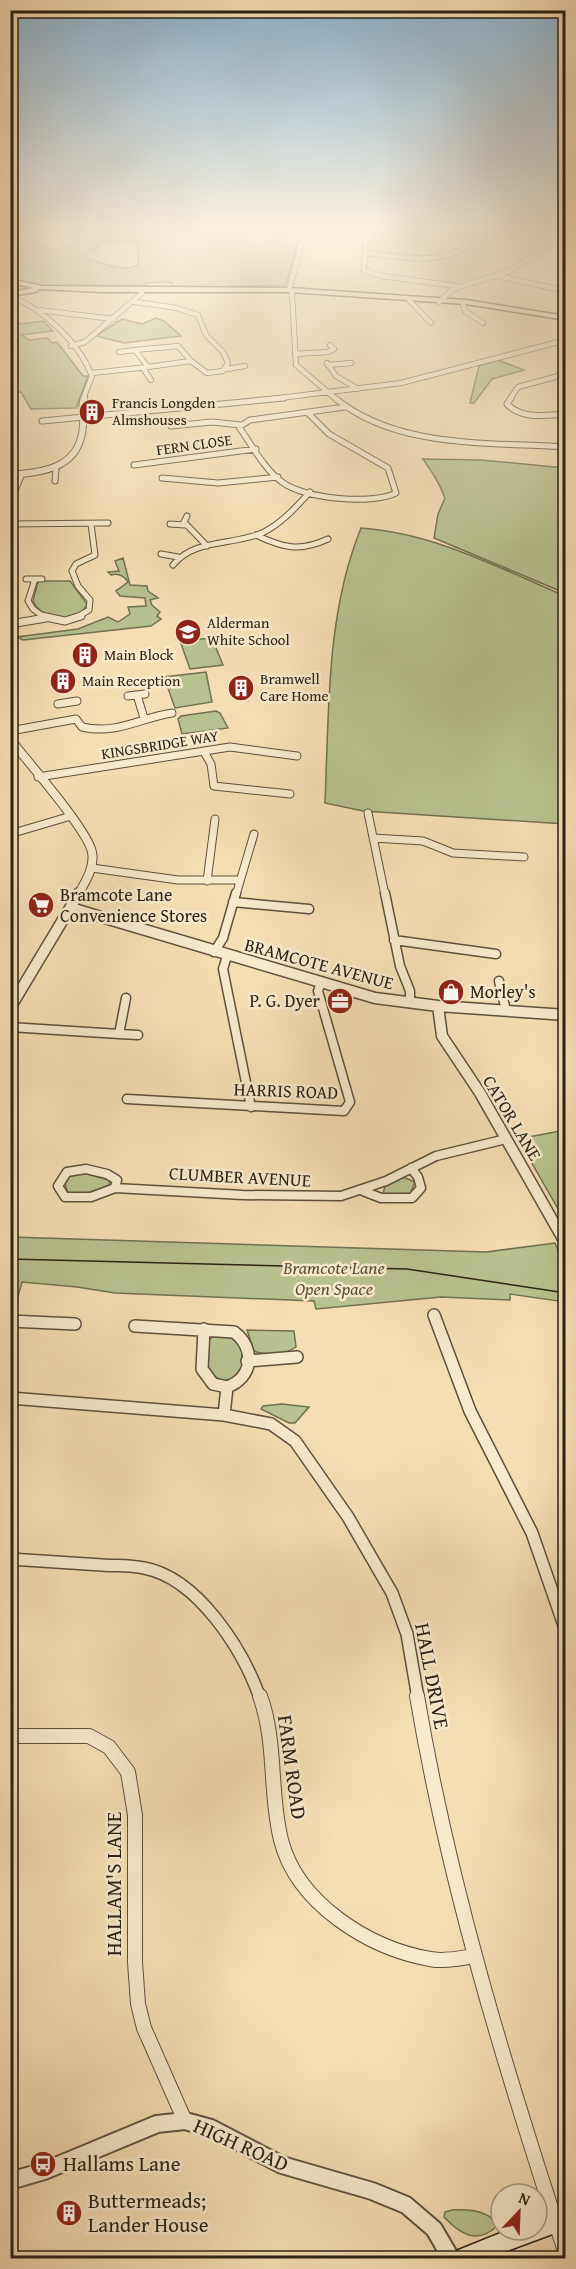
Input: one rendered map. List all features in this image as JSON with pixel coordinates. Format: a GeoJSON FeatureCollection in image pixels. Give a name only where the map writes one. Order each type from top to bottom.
{"type":"FeatureCollection","features":[{"type":"Feature","properties":{"kind":"main road"},"geometry":{"type":"LineString","coordinates":[[463,2259],[506,2242]]}},
{"type":"Feature","properties":{"kind":"street"},"geometry":{"type":"LineString","coordinates":[[10,475],[57,468],[68,464],[76,453],[83,428],[81,403],[91,381],[92,373],[87,364],[59,333]]}},
{"type":"Feature","properties":{"kind":"street"},"geometry":{"type":"LineString","coordinates":[[71,346],[85,342],[96,333]]}},
{"type":"Feature","properties":{"kind":"street"},"geometry":{"type":"LineString","coordinates":[[205,333],[226,356],[227,369]]}},
{"type":"Feature","properties":{"kind":"street"},"geometry":{"type":"LineString","coordinates":[[294,333],[298,368],[345,407],[375,424],[427,437],[566,447]]}},
{"type":"Feature","properties":{"kind":"street"},"geometry":{"type":"LineString","coordinates":[[42,421],[329,393],[423,379],[566,340]]}},
{"type":"Feature","properties":{"kind":"street"},"geometry":{"type":"LineString","coordinates":[[296,354],[328,352],[334,349],[330,345]]}},
{"type":"Feature","properties":{"kind":"street"},"geometry":{"type":"LineString","coordinates":[[118,352],[178,346],[203,373],[216,373],[245,366]]}},
{"type":"Feature","properties":{"kind":"street"},"geometry":{"type":"LineString","coordinates":[[135,350],[151,380]]}},
{"type":"Feature","properties":{"kind":"street"},"geometry":{"type":"LineString","coordinates":[[92,373],[193,361]]}},
{"type":"Feature","properties":{"kind":"street"},"geometry":{"type":"LineString","coordinates":[[351,363],[328,364],[331,374],[337,379],[349,382],[358,389]]}},
{"type":"Feature","properties":{"kind":"street"},"geometry":{"type":"LineString","coordinates":[[566,374],[518,387],[507,404],[514,411],[524,414],[566,414]]}},
{"type":"Feature","properties":{"kind":"street"},"geometry":{"type":"LineString","coordinates":[[171,426],[212,422],[241,425],[257,419],[345,407]]}},
{"type":"Feature","properties":{"kind":"street"},"geometry":{"type":"LineString","coordinates":[[241,425],[241,429],[256,449],[289,487],[371,501],[388,499],[396,493],[388,468],[329,434],[308,413]]}},
{"type":"Feature","properties":{"kind":"street","name":"FERN CLOSE"},"geometry":{"type":"LineString","coordinates":[[134,465],[256,449]]}},
{"type":"Feature","properties":{"kind":"street"},"geometry":{"type":"LineString","coordinates":[[54,481],[57,468]]}},
{"type":"Feature","properties":{"kind":"street"},"geometry":{"type":"LineString","coordinates":[[10,503],[21,476]]}},
{"type":"Feature","properties":{"kind":"street"},"geometry":{"type":"LineString","coordinates":[[162,478],[218,483],[278,477]]}},
{"type":"Feature","properties":{"kind":"street"},"geometry":{"type":"LineString","coordinates":[[160,554],[178,557],[207,546],[256,535],[281,522],[310,492]]}},
{"type":"Feature","properties":{"kind":"street"},"geometry":{"type":"LineString","coordinates":[[185,525],[184,515],[197,514]]}},
{"type":"Feature","properties":{"kind":"street"},"geometry":{"type":"LineString","coordinates":[[271,520],[281,522]]}},
{"type":"Feature","properties":{"kind":"street"},"geometry":{"type":"LineString","coordinates":[[10,524],[108,523]]}},
{"type":"Feature","properties":{"kind":"street"},"geometry":{"type":"LineString","coordinates":[[10,624],[46,618],[66,621],[82,616],[89,610],[90,600],[78,586],[72,572],[76,564],[95,555],[91,524]]}},
{"type":"Feature","properties":{"kind":"street"},"geometry":{"type":"LineString","coordinates":[[170,524],[185,525],[207,546]]}},
{"type":"Feature","properties":{"kind":"street"},"geometry":{"type":"LineString","coordinates":[[256,535],[288,552],[321,546],[328,539]]}},
{"type":"Feature","properties":{"kind":"street"},"geometry":{"type":"LineString","coordinates":[[225,543],[228,550]]}},
{"type":"Feature","properties":{"kind":"street"},"geometry":{"type":"LineString","coordinates":[[173,565],[178,557]]}},
{"type":"Feature","properties":{"kind":"street"},"geometry":{"type":"LineString","coordinates":[[26,579],[39,579],[28,601],[37,613],[46,618]]}},
{"type":"Feature","properties":{"kind":"street"},"geometry":{"type":"LineString","coordinates":[[128,696],[145,694]]}},
{"type":"Feature","properties":{"kind":"street"},"geometry":{"type":"LineString","coordinates":[[137,695],[144,718]]}},
{"type":"Feature","properties":{"kind":"street"},"geometry":{"type":"LineString","coordinates":[[58,704],[77,701]]}},
{"type":"Feature","properties":{"kind":"street"},"geometry":{"type":"LineString","coordinates":[[67,703],[82,727],[95,730],[133,726],[144,718],[172,713]]}},
{"type":"Feature","properties":{"kind":"street"},"geometry":{"type":"LineString","coordinates":[[10,731],[76,718]]}},
{"type":"Feature","properties":{"kind":"street"},"geometry":{"type":"LineString","coordinates":[[10,739],[89,842],[93,860],[83,889],[48,942],[10,1008]]}},
{"type":"Feature","properties":{"kind":"street","name":"KINGSBRIDGE WAY"},"geometry":{"type":"LineString","coordinates":[[38,777],[242,747],[288,752],[297,756]]}},
{"type":"Feature","properties":{"kind":"street"},"geometry":{"type":"LineString","coordinates":[[204,752],[211,764],[211,779],[214,786],[280,789],[290,794]]}},
{"type":"Feature","properties":{"kind":"street"},"geometry":{"type":"LineString","coordinates":[[368,813],[400,966],[410,991],[410,1003]]}},
{"type":"Feature","properties":{"kind":"street"},"geometry":{"type":"LineString","coordinates":[[10,834],[71,816]]}},
{"type":"Feature","properties":{"kind":"street"},"geometry":{"type":"LineString","coordinates":[[204,825],[215,822],[207,881]]}},
{"type":"Feature","properties":{"kind":"street"},"geometry":{"type":"LineString","coordinates":[[214,952],[223,938],[254,834]]}},
{"type":"Feature","properties":{"kind":"street"},"geometry":{"type":"LineString","coordinates":[[373,838],[423,841],[453,853],[524,857]]}},
{"type":"Feature","properties":{"kind":"street"},"geometry":{"type":"LineString","coordinates":[[92,868],[168,879],[240,880]]}},
{"type":"Feature","properties":{"kind":"street"},"geometry":{"type":"LineString","coordinates":[[233,902],[309,909]]}},
{"type":"Feature","properties":{"kind":"street","name":"BRAMCOTE AVENUE"},"geometry":{"type":"LineString","coordinates":[[71,908],[375,998],[438,1006],[566,1015]]}},
{"type":"Feature","properties":{"kind":"street"},"geometry":{"type":"LineString","coordinates":[[394,940],[496,954]]}},
{"type":"Feature","properties":{"kind":"street"},"geometry":{"type":"LineString","coordinates":[[227,956],[223,969],[251,1107]]}},
{"type":"Feature","properties":{"kind":"street","name":"HARRIS ROAD"},"geometry":{"type":"LineString","coordinates":[[127,1100],[339,1111],[350,1105],[318,991],[321,982]]}},
{"type":"Feature","properties":{"kind":"street"},"geometry":{"type":"LineString","coordinates":[[491,989],[501,985],[506,1011]]}},
{"type":"Feature","properties":{"kind":"street"},"geometry":{"type":"LineString","coordinates":[[119,1034],[125,1002],[136,1006]]}},
{"type":"Feature","properties":{"kind":"street","name":"CATOR LANE"},"geometry":{"type":"LineString","coordinates":[[438,1006],[438,1021],[442,1036],[506,1139],[566,1244]]}},
{"type":"Feature","properties":{"kind":"street"},"geometry":{"type":"LineString","coordinates":[[10,1027],[138,1035]]}},
{"type":"Feature","properties":{"kind":"street","name":"CLUMBER AVENUE"},"geometry":{"type":"LineString","coordinates":[[116,1188],[115,1178],[82,1168],[67,1172],[58,1186],[65,1197],[76,1199],[116,1188],[294,1197],[341,1196],[363,1191],[436,1156],[506,1139]]}},
{"type":"Feature","properties":{"kind":"street","name":"CLUMBER AVENUE"},"geometry":{"type":"LineString","coordinates":[[363,1191],[381,1198],[412,1198],[420,1188],[418,1177],[411,1168]]}},
{"type":"Feature","properties":{"kind":"street"},"geometry":{"type":"LineString","coordinates":[[434,1315],[470,1411],[534,1540],[566,1631]]}},
{"type":"Feature","properties":{"kind":"street"},"geometry":{"type":"LineString","coordinates":[[10,1321],[75,1324]]}},
{"type":"Feature","properties":{"kind":"street"},"geometry":{"type":"LineString","coordinates":[[135,1326],[234,1330],[246,1342],[247,1361],[244,1377],[227,1387],[213,1384],[204,1374],[204,1329]]}},
{"type":"Feature","properties":{"kind":"street"},"geometry":{"type":"LineString","coordinates":[[247,1361],[297,1357]]}},
{"type":"Feature","properties":{"kind":"street"},"geometry":{"type":"LineString","coordinates":[[224,1416],[227,1387]]}},
{"type":"Feature","properties":{"kind":"street","name":"HALL DRIVE"},"geometry":{"type":"LineString","coordinates":[[10,1398],[224,1416],[271,1424],[295,1441],[348,1517],[392,1593],[406,1634],[430,1768],[475,1956],[537,2182]]}},
{"type":"Feature","properties":{"kind":"street","name":"FARM ROAD"},"geometry":{"type":"LineString","coordinates":[[10,1559],[146,1568],[158,1571],[184,1588],[219,1624],[253,1678],[271,1735],[285,1852],[302,1882],[330,1912],[369,1938],[431,1959],[475,1956]]}},
{"type":"Feature","properties":{"kind":"street","name":"HALLAM'S LANE"},"geometry":{"type":"LineString","coordinates":[[10,1736],[89,1736],[109,1747],[128,1772],[135,1815],[135,1962],[138,2004],[144,2028],[185,2121]]}},
{"type":"Feature","properties":{"kind":"street","name":"HIGH ROAD"},"geometry":{"type":"LineString","coordinates":[[10,2181],[44,2172],[146,2128],[168,2121],[185,2121],[211,2128],[282,2165],[372,2191],[406,2205],[434,2229],[451,2259]]}},
{"type":"Feature","properties":{"kind":"street","name":"HALL DRIVE"},"geometry":{"type":"LineString","coordinates":[[549,2227],[566,2254]]}},
{"type":"Feature","properties":{"kind":"green space"},"geometry":{"type":"Polygon","coordinates":[[[10,333],[38,333],[21,335],[29,340],[47,338],[52,343],[57,342],[83,376],[88,376],[76,408],[31,409],[21,392],[11,393],[10,333]]]}},
{"type":"Feature","properties":{"kind":"green space"},"geometry":{"type":"Polygon","coordinates":[[[101,333],[177,333],[181,336],[124,343],[96,336],[101,333]]]}},
{"type":"Feature","properties":{"kind":"green space"},"geometry":{"type":"Polygon","coordinates":[[[498,360],[524,370],[492,379],[474,403],[470,403],[479,366],[498,360]]]}},
{"type":"Feature","properties":{"kind":"green space"},"geometry":{"type":"Polygon","coordinates":[[[423,459],[481,460],[565,468],[565,593],[434,538],[438,514],[445,498],[423,459]]]}},
{"type":"Feature","properties":{"kind":"green space"},"geometry":{"type":"Polygon","coordinates":[[[361,528],[388,531],[440,544],[491,563],[565,596],[565,824],[363,811],[325,803],[331,663],[335,629],[341,594],[361,528]]]}},
{"type":"Feature","properties":{"kind":"green space"},"geometry":{"type":"Polygon","coordinates":[[[123,558],[130,585],[147,586],[148,591],[158,598],[150,600],[160,612],[157,616],[161,619],[151,626],[23,640],[17,637],[78,629],[108,617],[118,622],[130,614],[128,607],[146,606],[145,598],[120,596],[116,591],[128,582],[121,576],[111,575],[108,572],[119,571],[115,561],[123,558]]]}},
{"type":"Feature","properties":{"kind":"green space"},"geometry":{"type":"Polygon","coordinates":[[[38,581],[70,581],[87,604],[76,616],[60,619],[52,617],[38,608],[33,601],[38,581]]]}},
{"type":"Feature","properties":{"kind":"green space"},"geometry":{"type":"Polygon","coordinates":[[[212,638],[223,665],[190,669],[180,641],[212,638]]]}},
{"type":"Feature","properties":{"kind":"green space"},"geometry":{"type":"Polygon","coordinates":[[[206,672],[212,702],[175,708],[164,677],[206,672]]]}},
{"type":"Feature","properties":{"kind":"green space"},"geometry":{"type":"Polygon","coordinates":[[[216,711],[220,713],[228,728],[182,734],[178,719],[181,716],[216,711]]]}},
{"type":"Feature","properties":{"kind":"green space"},"geometry":{"type":"Polygon","coordinates":[[[566,1130],[565,1221],[518,1139],[566,1130]]]}},
{"type":"Feature","properties":{"kind":"green space"},"geometry":{"type":"Polygon","coordinates":[[[80,1172],[109,1180],[110,1186],[80,1195],[68,1193],[65,1184],[70,1176],[80,1172]]]}},
{"type":"Feature","properties":{"kind":"green space"},"geometry":{"type":"Polygon","coordinates":[[[403,1177],[415,1182],[410,1194],[383,1194],[385,1186],[403,1177]]]}},
{"type":"Feature","properties":{"kind":"green space","name":"Bramcote Lane Open Space"},"geometry":{"type":"Polygon","coordinates":[[[11,1237],[486,1252],[555,1243],[565,1266],[565,1302],[510,1294],[510,1300],[441,1297],[316,1309],[314,1301],[115,1293],[22,1282],[17,1300],[11,1300],[11,1237]]]}},
{"type":"Feature","properties":{"kind":"green space"},"geometry":{"type":"Polygon","coordinates":[[[247,1330],[294,1331],[296,1347],[275,1354],[254,1351],[247,1330]]]}},
{"type":"Feature","properties":{"kind":"green space"},"geometry":{"type":"Polygon","coordinates":[[[228,1333],[242,1347],[242,1371],[233,1379],[224,1380],[206,1370],[209,1340],[214,1336],[228,1333]]]}},
{"type":"Feature","properties":{"kind":"green space"},"geometry":{"type":"Polygon","coordinates":[[[282,1404],[309,1407],[295,1423],[289,1423],[261,1409],[263,1406],[282,1404]]]}},
{"type":"Feature","properties":{"kind":"green space"},"geometry":{"type":"Polygon","coordinates":[[[471,2210],[484,2214],[489,2217],[489,2232],[476,2236],[469,2235],[456,2228],[444,2217],[445,2212],[471,2210]]]}},
{"type":"Feature","properties":{"kind":"tram line"},"geometry":{"type":"LineString","coordinates":[[10,1259],[407,1269],[566,1293]]}},
{"type":"Feature","properties":{"kind":"place","name":"Francis Longden Almshouses"},"geometry":{"type":"Point","coordinates":[92,412]}},
{"type":"Feature","properties":{"kind":"place","name":"Alderman White School"},"geometry":{"type":"Point","coordinates":[188,632]}},
{"type":"Feature","properties":{"kind":"place","name":"Main Block"},"geometry":{"type":"Point","coordinates":[85,655]}},
{"type":"Feature","properties":{"kind":"place","name":"Main Reception"},"geometry":{"type":"Point","coordinates":[63,681]}},
{"type":"Feature","properties":{"kind":"place","name":"Bramwell Care Home"},"geometry":{"type":"Point","coordinates":[241,688]}},
{"type":"Feature","properties":{"kind":"place","name":"Bramcote Lane Convenience Stores"},"geometry":{"type":"Point","coordinates":[41,905]}},
{"type":"Feature","properties":{"kind":"place","name":"Morley's"},"geometry":{"type":"Point","coordinates":[451,992]}},
{"type":"Feature","properties":{"kind":"place","name":"P. G. Dyer"},"geometry":{"type":"Point","coordinates":[340,1001]}},
{"type":"Feature","properties":{"kind":"place","name":"Hallams Lane"},"geometry":{"type":"Point","coordinates":[43,2164]}},
{"type":"Feature","properties":{"kind":"place","name":"Buttermeads; Lander House"},"geometry":{"type":"Point","coordinates":[69,2213]}}]}
